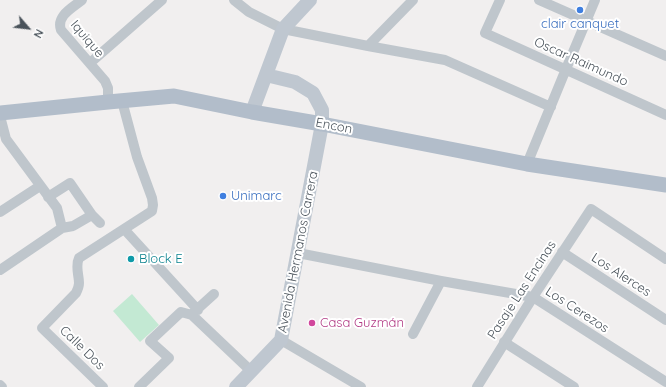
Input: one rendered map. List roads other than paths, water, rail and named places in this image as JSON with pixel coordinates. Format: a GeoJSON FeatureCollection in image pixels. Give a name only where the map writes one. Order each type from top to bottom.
{"type":"FeatureCollection","features":[{"type":"Feature","properties":{"kind":"main road","name":"Encon"},"geometry":{"type":"LineString","coordinates":[[0,115],[115,101],[174,96],[527,164],[666,185]]}},
{"type":"Feature","properties":{"kind":"street","name":"Iquique"},"geometry":{"type":"LineString","coordinates":[[42,328],[79,288],[80,282],[77,262],[81,256],[152,211],[153,206],[152,198],[137,158],[107,84],[60,30],[59,23],[63,16],[82,0]]}},
{"type":"Feature","properties":{"kind":"street"},"geometry":{"type":"LineString","coordinates":[[90,63],[162,0]]}},
{"type":"Feature","properties":{"kind":"street"},"geometry":{"type":"LineString","coordinates":[[234,0],[249,12],[283,29],[445,60],[551,107]]}},
{"type":"Feature","properties":{"kind":"street"},"geometry":{"type":"LineString","coordinates":[[252,112],[283,29],[310,0]]}},
{"type":"Feature","properties":{"kind":"street"},"geometry":{"type":"LineString","coordinates":[[368,46],[413,0]]}},
{"type":"Feature","properties":{"kind":"street","name":"Oscar Raimundo"},"geometry":{"type":"LineString","coordinates":[[500,0],[485,34],[666,115]]}},
{"type":"Feature","properties":{"kind":"street"},"geometry":{"type":"LineString","coordinates":[[539,0],[666,56]]}},
{"type":"Feature","properties":{"kind":"street"},"geometry":{"type":"LineString","coordinates":[[527,164],[595,0]]}},
{"type":"Feature","properties":{"kind":"street","name":"Avenida Hermanos Carrera"},"geometry":{"type":"LineString","coordinates":[[236,387],[281,340],[322,124],[322,110],[313,93],[294,82],[266,75]]}},
{"type":"Feature","properties":{"kind":"street"},"geometry":{"type":"LineString","coordinates":[[0,115],[6,139],[57,208],[62,228]]}},
{"type":"Feature","properties":{"kind":"street"},"geometry":{"type":"LineString","coordinates":[[48,197],[70,183],[100,223]]}},
{"type":"Feature","properties":{"kind":"street"},"geometry":{"type":"LineString","coordinates":[[0,212],[40,186]]}},
{"type":"Feature","properties":{"kind":"street","name":"Pasaje Las Encinas"},"geometry":{"type":"LineString","coordinates":[[478,387],[504,342],[591,209],[666,259]]}},
{"type":"Feature","properties":{"kind":"street"},"geometry":{"type":"LineString","coordinates":[[0,270],[62,228],[73,226],[92,214]]}},
{"type":"Feature","properties":{"kind":"street"},"geometry":{"type":"LineString","coordinates":[[124,229],[195,312],[251,371]]}},
{"type":"Feature","properties":{"kind":"street","name":"Los Alerces"},"geometry":{"type":"LineString","coordinates":[[562,252],[666,320]]}},
{"type":"Feature","properties":{"kind":"street","name":"Los Cerezos"},"geometry":{"type":"LineString","coordinates":[[298,253],[441,281],[533,297],[666,382]]}},
{"type":"Feature","properties":{"kind":"street"},"geometry":{"type":"LineString","coordinates":[[413,334],[441,281]]}},
{"type":"Feature","properties":{"kind":"street"},"geometry":{"type":"LineString","coordinates":[[139,387],[169,358],[150,341],[181,312],[195,312],[214,294]]}},
{"type":"Feature","properties":{"kind":"street","name":"Calle Dos"},"geometry":{"type":"LineString","coordinates":[[42,328],[103,387]]}},
{"type":"Feature","properties":{"kind":"street"},"geometry":{"type":"LineString","coordinates":[[281,340],[361,387]]}},
{"type":"Feature","properties":{"kind":"street"},"geometry":{"type":"LineString","coordinates":[[504,342],[574,387]]}},
{"type":"Feature","properties":{"kind":"place","name":"clair canquet"},"geometry":{"type":"Point","coordinates":[580,10]}},
{"type":"Feature","properties":{"kind":"place","name":"Unimarc"},"geometry":{"type":"Point","coordinates":[223,196]}},
{"type":"Feature","properties":{"kind":"place","name":"Block E"},"geometry":{"type":"Point","coordinates":[131,259]}},
{"type":"Feature","properties":{"kind":"place","name":"Casa Guzmán"},"geometry":{"type":"Point","coordinates":[312,323]}}]}
